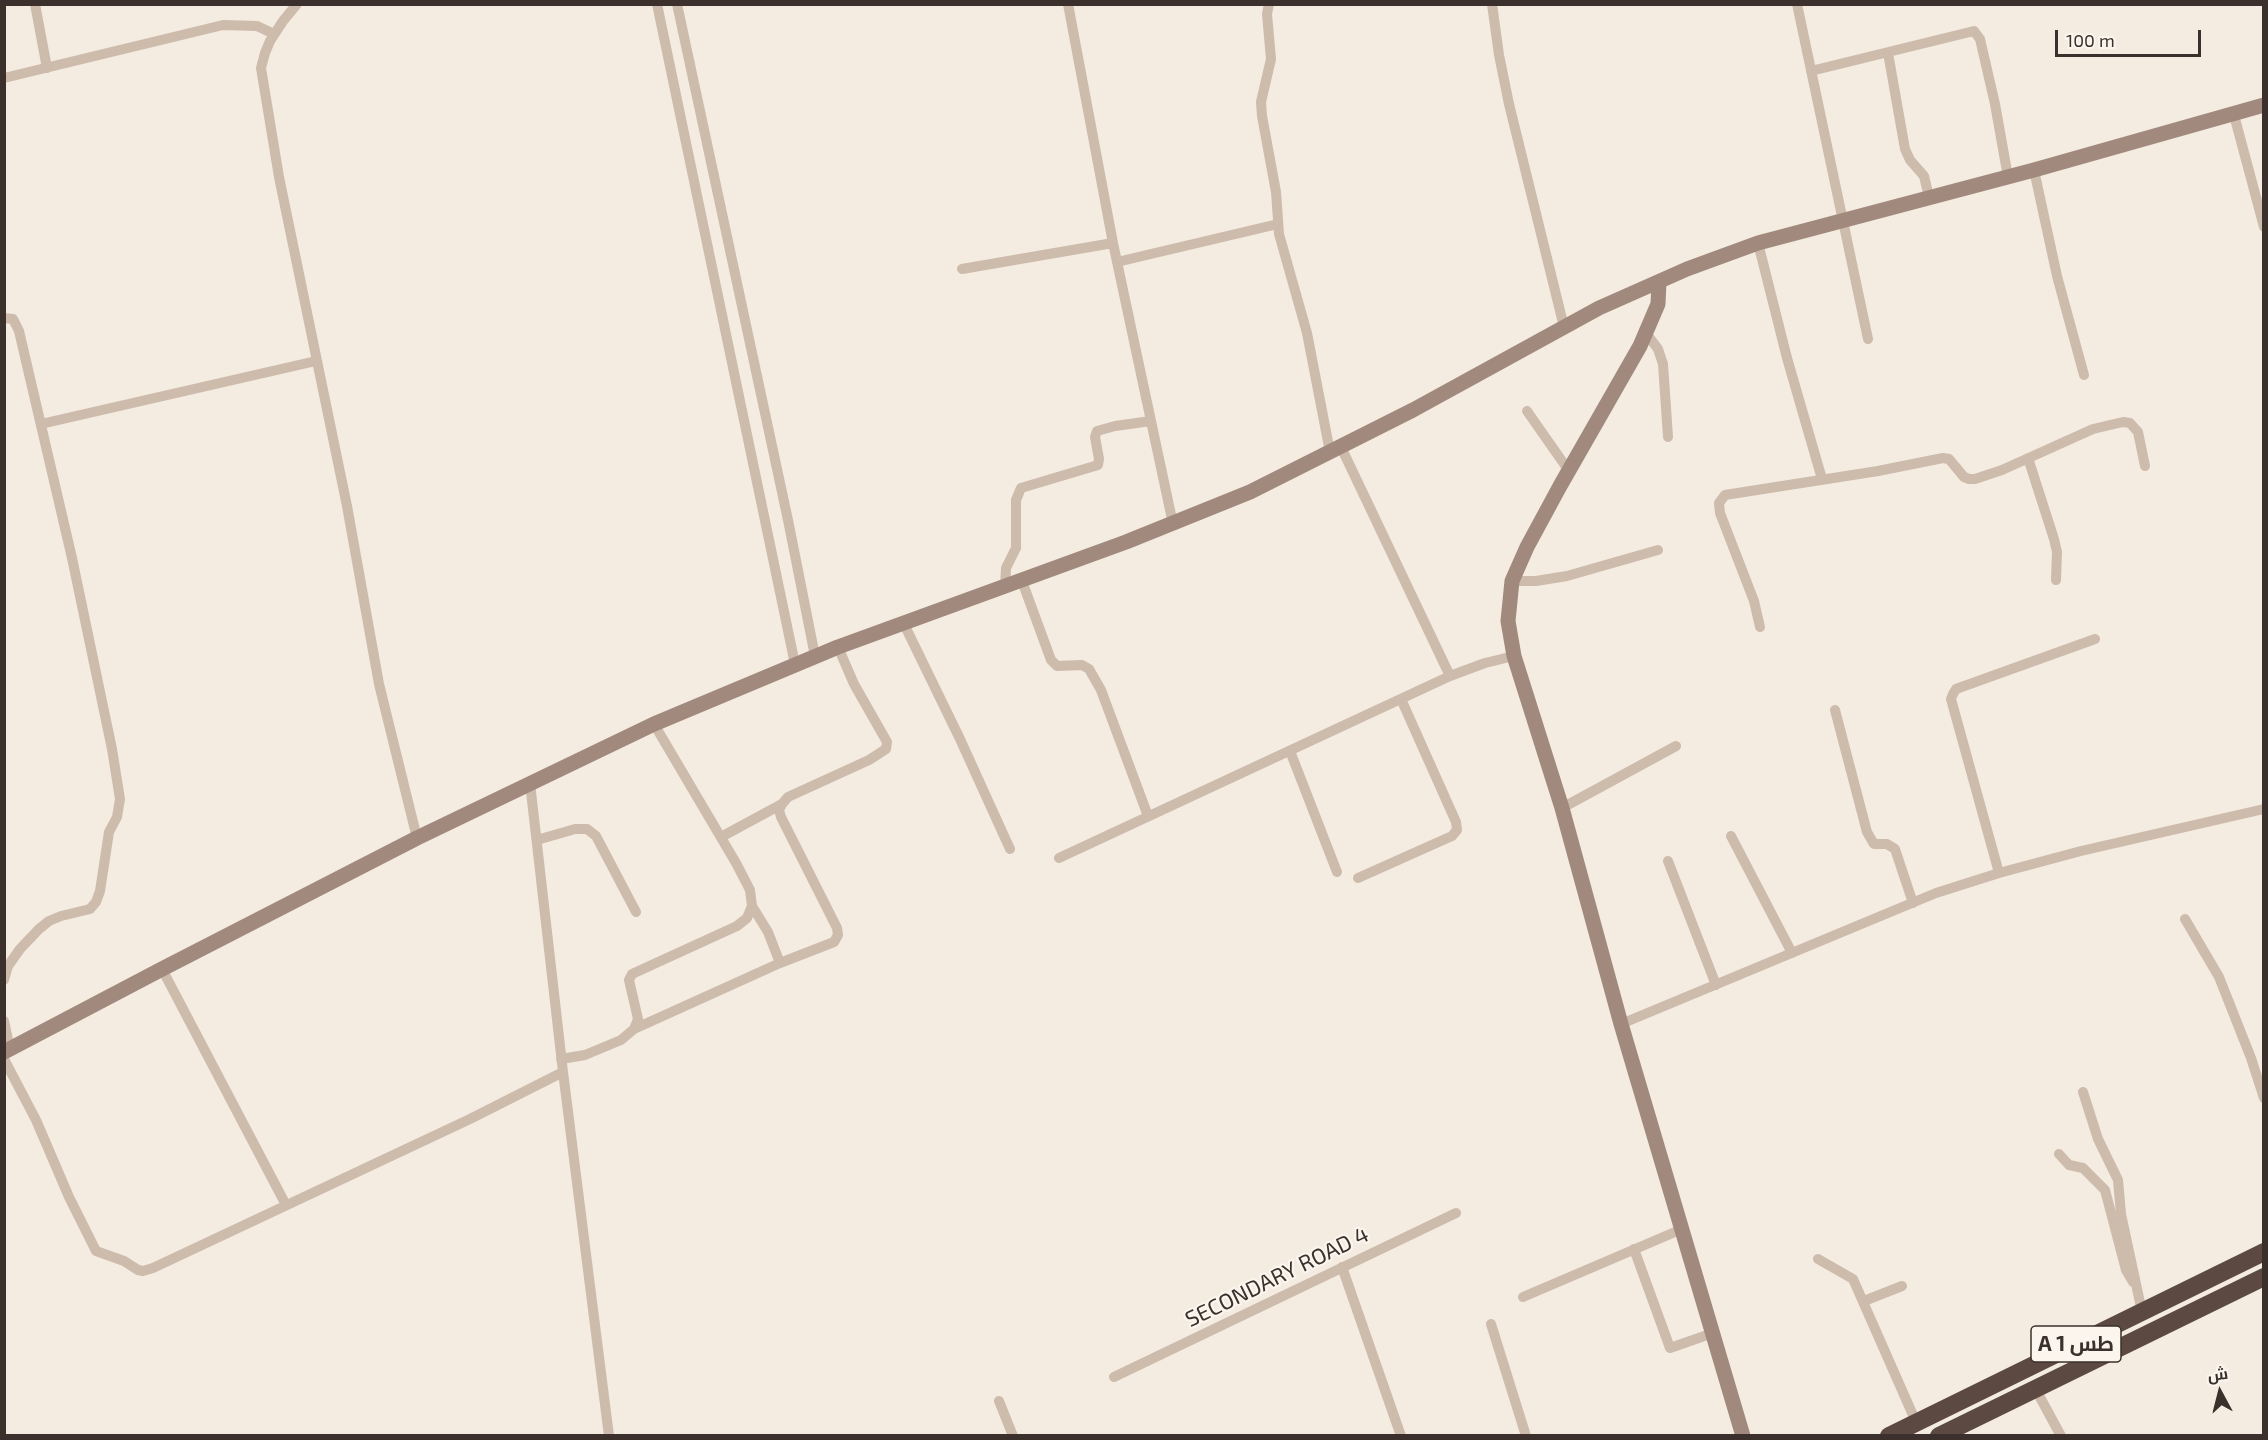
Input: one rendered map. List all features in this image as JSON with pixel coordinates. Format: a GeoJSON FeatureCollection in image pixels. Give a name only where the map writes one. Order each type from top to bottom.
{"type":"FeatureCollection","features":[{"type":"Feature","properties":{"kind":"highway","name":"A 1 طس"},"geometry":{"type":"LineString","coordinates":[[1889,1436],[2264,1252]]}},
{"type":"Feature","properties":{"kind":"highway","name":"A 1 طس"},"geometry":{"type":"LineString","coordinates":[[1939,1436],[1961,1431],[2035,1388],[2264,1277]]}},
{"type":"Feature","properties":{"kind":"street"},"geometry":{"type":"LineString","coordinates":[[35,4],[47,68]]}},
{"type":"Feature","properties":{"kind":"street"},"geometry":{"type":"LineString","coordinates":[[297,4],[274,34],[264,53],[261,68],[279,177],[347,506],[379,684],[417,838]]}},
{"type":"Feature","properties":{"kind":"street"},"geometry":{"type":"LineString","coordinates":[[657,4],[795,664]]}},
{"type":"Feature","properties":{"kind":"street"},"geometry":{"type":"LineString","coordinates":[[677,4],[786,509],[815,656]]}},
{"type":"Feature","properties":{"kind":"street"},"geometry":{"type":"LineString","coordinates":[[1068,4],[1113,243],[1173,524]]}},
{"type":"Feature","properties":{"kind":"street"},"geometry":{"type":"LineString","coordinates":[[1269,4],[1267,14],[1271,59],[1261,102],[1276,192],[1278,224],[1336,449],[1450,676]]}},
{"type":"Feature","properties":{"kind":"street"},"geometry":{"type":"LineString","coordinates":[[1490,4],[1509,104],[1564,327]]}},
{"type":"Feature","properties":{"kind":"street"},"geometry":{"type":"LineString","coordinates":[[1797,4],[1868,339]]}},
{"type":"Feature","properties":{"kind":"street"},"geometry":{"type":"LineString","coordinates":[[4,78],[223,25],[257,26],[274,34]]}},
{"type":"Feature","properties":{"kind":"street"},"geometry":{"type":"LineString","coordinates":[[1811,71],[1974,32],[1977,34],[1995,104],[2008,177]]}},
{"type":"Feature","properties":{"kind":"street"},"geometry":{"type":"LineString","coordinates":[[1888,53],[1907,154],[1922,172],[1929,197]]}},
{"type":"Feature","properties":{"kind":"street"},"geometry":{"type":"LineString","coordinates":[[6,1053],[162,969],[417,838],[654,724],[838,647],[1022,581],[1173,524],[1250,492],[1336,449],[1599,308],[1725,254],[1758,243],[2034,170],[2264,105]]}},
{"type":"Feature","properties":{"kind":"street"},"geometry":{"type":"LineString","coordinates":[[2234,115],[2264,227]]}},
{"type":"Feature","properties":{"kind":"street"},"geometry":{"type":"LineString","coordinates":[[2034,170],[2057,276],[2084,375]]}},
{"type":"Feature","properties":{"kind":"street"},"geometry":{"type":"LineString","coordinates":[[1117,262],[1278,224]]}},
{"type":"Feature","properties":{"kind":"street"},"geometry":{"type":"LineString","coordinates":[[962,269],[1113,243]]}},
{"type":"Feature","properties":{"kind":"street"},"geometry":{"type":"LineString","coordinates":[[1758,243],[1787,358],[1822,479]]}},
{"type":"Feature","properties":{"kind":"street"},"geometry":{"type":"LineString","coordinates":[[1659,282],[1658,304],[1646,333],[1527,548],[1512,581],[1508,621],[1514,656],[1562,808],[1621,1024],[1743,1436]]}},
{"type":"Feature","properties":{"kind":"street"},"geometry":{"type":"LineString","coordinates":[[4,318],[13,319],[20,331],[119,788],[119,809],[109,832],[100,891],[96,902],[90,909],[49,921],[20,949],[8,966],[4,980]]}},
{"type":"Feature","properties":{"kind":"street"},"geometry":{"type":"LineString","coordinates":[[1646,333],[1658,349],[1663,364],[1668,437]]}},
{"type":"Feature","properties":{"kind":"street"},"geometry":{"type":"LineString","coordinates":[[41,424],[316,361]]}},
{"type":"Feature","properties":{"kind":"street"},"geometry":{"type":"LineString","coordinates":[[1527,411],[1569,471]]}},
{"type":"Feature","properties":{"kind":"street"},"geometry":{"type":"LineString","coordinates":[[1005,587],[1006,568],[1016,548],[1016,500],[1021,488],[1098,465],[1095,436],[1097,431],[1114,426],[1151,421]]}},
{"type":"Feature","properties":{"kind":"street"},"geometry":{"type":"LineString","coordinates":[[1760,627],[1748,585],[1726,531],[1719,502],[1725,495],[1943,458],[1949,459],[1969,480],[2002,470],[2093,429],[2110,424],[2130,423],[2138,432],[2145,466]]}},
{"type":"Feature","properties":{"kind":"street"},"geometry":{"type":"LineString","coordinates":[[2028,458],[2057,552],[2056,580]]}},
{"type":"Feature","properties":{"kind":"street"},"geometry":{"type":"LineString","coordinates":[[1512,581],[1536,581],[1568,576],[1658,550]]}},
{"type":"Feature","properties":{"kind":"street"},"geometry":{"type":"LineString","coordinates":[[1022,581],[1051,660],[1057,666],[1082,664],[1089,669],[1101,690],[1148,816]]}},
{"type":"Feature","properties":{"kind":"street"},"geometry":{"type":"LineString","coordinates":[[903,622],[1010,849]]}},
{"type":"Feature","properties":{"kind":"street"},"geometry":{"type":"LineString","coordinates":[[1999,873],[1951,699],[1953,693],[1956,689],[2095,639]]}},
{"type":"Feature","properties":{"kind":"street"},"geometry":{"type":"LineString","coordinates":[[561,1059],[576,1058],[621,1040],[634,1029],[780,963],[834,942],[838,935],[837,928],[779,810],[788,797],[869,760],[886,749],[887,742],[854,684],[838,647]]}},
{"type":"Feature","properties":{"kind":"street"},"geometry":{"type":"LineString","coordinates":[[1059,858],[1450,676],[1485,663],[1514,656]]}},
{"type":"Feature","properties":{"kind":"street"},"geometry":{"type":"LineString","coordinates":[[1358,878],[1452,836],[1457,830],[1456,822],[1401,699]]}},
{"type":"Feature","properties":{"kind":"street"},"geometry":{"type":"LineString","coordinates":[[1835,710],[1866,832],[1874,844],[1887,844],[1895,849],[1913,903]]}},
{"type":"Feature","properties":{"kind":"street"},"geometry":{"type":"LineString","coordinates":[[654,724],[750,890],[752,906],[768,932],[780,963]]}},
{"type":"Feature","properties":{"kind":"street"},"geometry":{"type":"LineString","coordinates":[[1562,808],[1676,746]]}},
{"type":"Feature","properties":{"kind":"street"},"geometry":{"type":"LineString","coordinates":[[1290,751],[1336,872]]}},
{"type":"Feature","properties":{"kind":"street"},"geometry":{"type":"LineString","coordinates":[[530,783],[561,1059],[609,1436]]}},
{"type":"Feature","properties":{"kind":"street"},"geometry":{"type":"LineString","coordinates":[[721,837],[782,804]]}},
{"type":"Feature","properties":{"kind":"street"},"geometry":{"type":"LineString","coordinates":[[1621,1024],[1913,903],[1999,873],[2081,851],[2264,809]]}},
{"type":"Feature","properties":{"kind":"street"},"geometry":{"type":"LineString","coordinates":[[537,840],[575,829],[587,830],[596,836],[636,912]]}},
{"type":"Feature","properties":{"kind":"street"},"geometry":{"type":"LineString","coordinates":[[1731,836],[1792,953]]}},
{"type":"Feature","properties":{"kind":"street"},"geometry":{"type":"LineString","coordinates":[[1668,861],[1716,985]]}},
{"type":"Feature","properties":{"kind":"street"},"geometry":{"type":"LineString","coordinates":[[634,1029],[638,1019],[629,980],[632,974],[737,926],[747,918],[752,906]]}},
{"type":"Feature","properties":{"kind":"street"},"geometry":{"type":"LineString","coordinates":[[2185,919],[2220,977],[2264,1098]]}},
{"type":"Feature","properties":{"kind":"street"},"geometry":{"type":"LineString","coordinates":[[162,969],[286,1205]]}},
{"type":"Feature","properties":{"kind":"street"},"geometry":{"type":"LineString","coordinates":[[4,1021],[6,1053],[93,1246],[99,1254],[124,1261],[143,1271],[470,1119],[563,1072]]}},
{"type":"Feature","properties":{"kind":"street"},"geometry":{"type":"LineString","coordinates":[[2084,1092],[2098,1139],[2118,1180],[2121,1214],[2142,1312]]}},
{"type":"Feature","properties":{"kind":"street"},"geometry":{"type":"LineString","coordinates":[[2059,1154],[2069,1165],[2083,1168],[2105,1190],[2126,1270],[2135,1285]]}},
{"type":"Feature","properties":{"kind":"street","name":"SECONDARY ROAD 4"},"geometry":{"type":"LineString","coordinates":[[1114,1377],[1456,1213]]}},
{"type":"Feature","properties":{"kind":"street"},"geometry":{"type":"LineString","coordinates":[[1523,1297],[1682,1229]]}},
{"type":"Feature","properties":{"kind":"street"},"geometry":{"type":"LineString","coordinates":[[1634,1249],[1670,1348],[1713,1333]]}},
{"type":"Feature","properties":{"kind":"street"},"geometry":{"type":"LineString","coordinates":[[1818,1259],[1853,1279],[1916,1422]]}},
{"type":"Feature","properties":{"kind":"street"},"geometry":{"type":"LineString","coordinates":[[1342,1267],[1401,1436]]}},
{"type":"Feature","properties":{"kind":"street"},"geometry":{"type":"LineString","coordinates":[[1864,1301],[1902,1286]]}},
{"type":"Feature","properties":{"kind":"street"},"geometry":{"type":"LineString","coordinates":[[1491,1324],[1526,1436]]}},
{"type":"Feature","properties":{"kind":"street"},"geometry":{"type":"LineString","coordinates":[[2035,1388],[2061,1436]]}},
{"type":"Feature","properties":{"kind":"street"},"geometry":{"type":"LineString","coordinates":[[999,1401],[1012,1436]]}}]}
